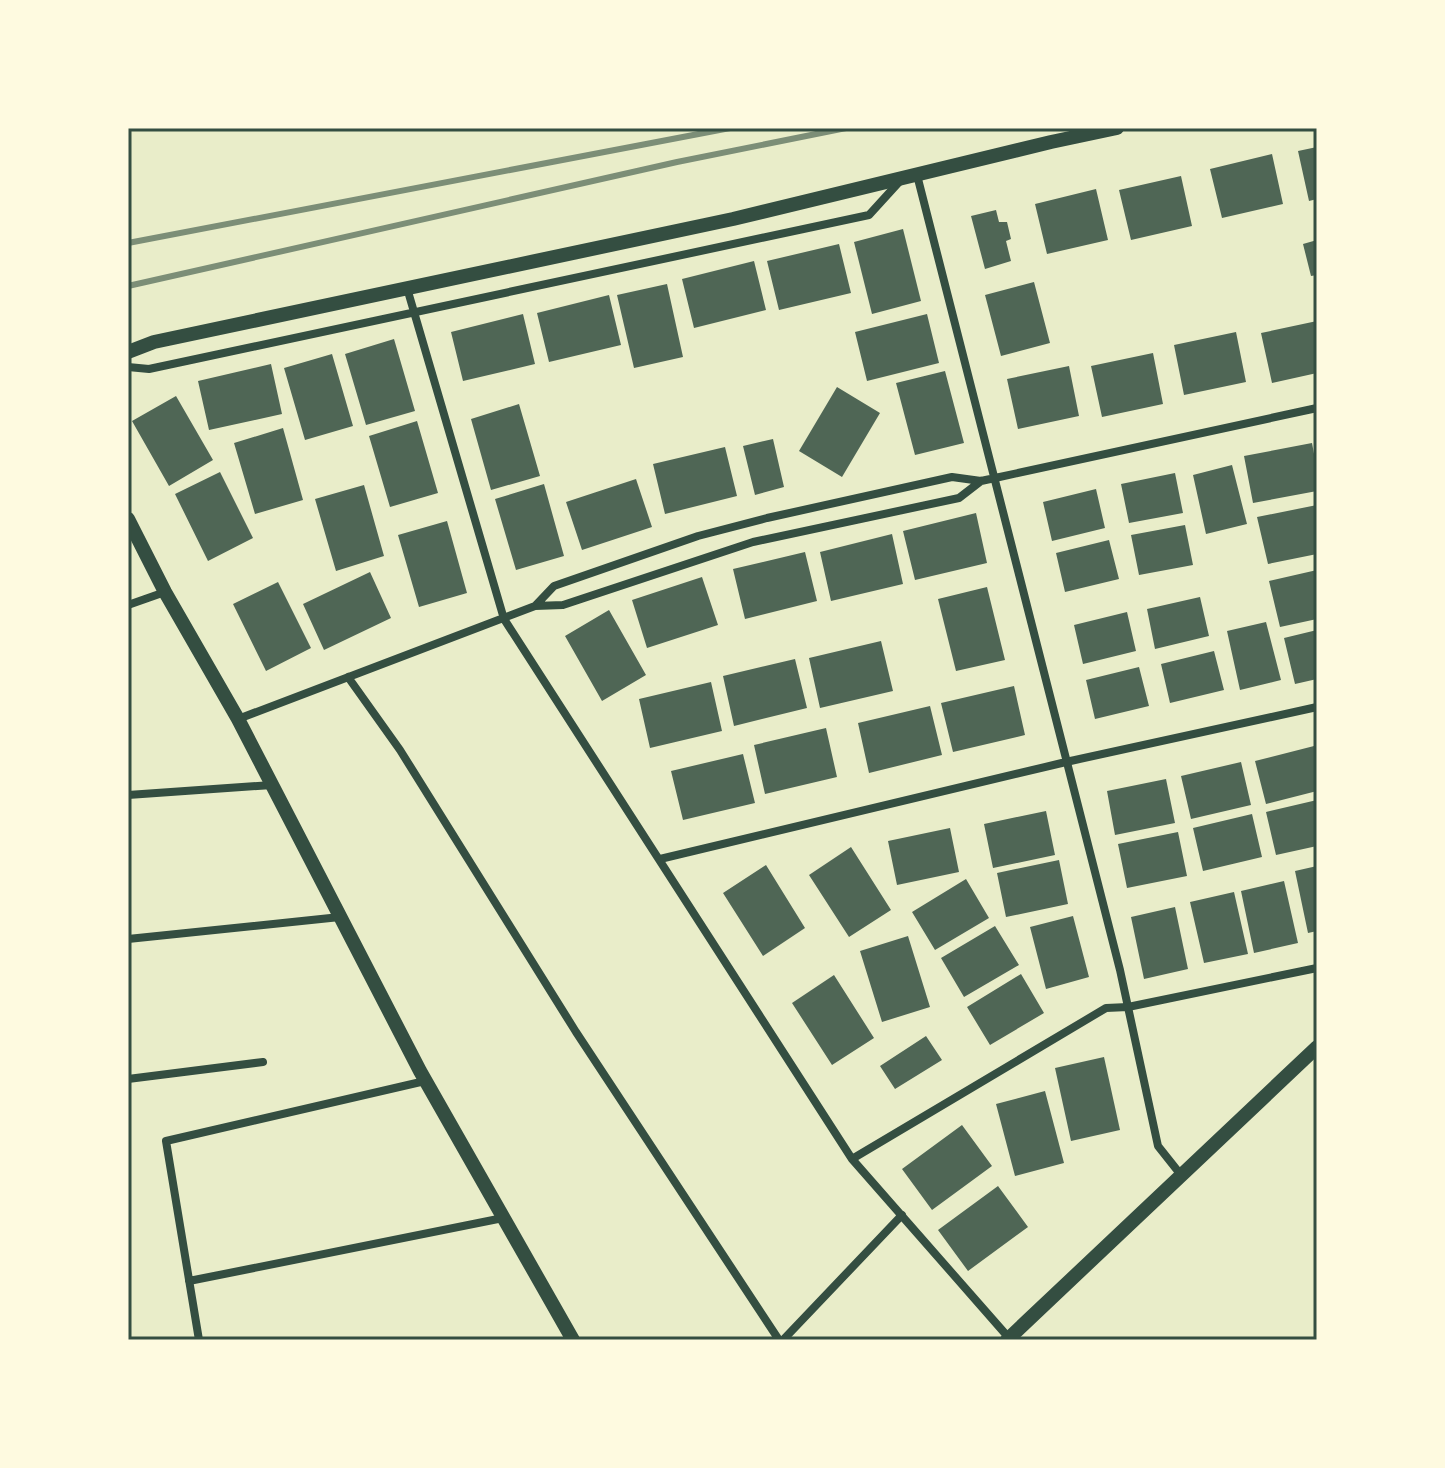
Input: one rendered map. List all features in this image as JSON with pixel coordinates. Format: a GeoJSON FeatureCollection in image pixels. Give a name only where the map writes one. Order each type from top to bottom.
{"type":"FeatureCollection","features":[{"type":"Feature","properties":{"kind":"street"},"geometry":{"type":"LineString","coordinates":[[128,352],[154,342],[733,219],[1117,128]]}},
{"type":"Feature","properties":{"kind":"street"},"geometry":{"type":"LineString","coordinates":[[128,367],[149,369],[869,215],[910,176]]}},
{"type":"Feature","properties":{"kind":"street"},"geometry":{"type":"LineString","coordinates":[[910,176],[995,478],[1128,1007],[1158,1146],[1181,1175]]}},
{"type":"Feature","properties":{"kind":"street"},"geometry":{"type":"LineString","coordinates":[[407,288],[504,619],[852,1159],[1008,1339],[1317,1047]]}},
{"type":"Feature","properties":{"kind":"street"},"geometry":{"type":"LineString","coordinates":[[535,606],[554,586],[698,536],[767,518],[952,477],[981,481],[1317,408]]}},
{"type":"Feature","properties":{"kind":"street"},"geometry":{"type":"LineString","coordinates":[[238,719],[535,606],[563,605],[753,542],[959,498],[981,481]]}},
{"type":"Feature","properties":{"kind":"street"},"geometry":{"type":"LineString","coordinates":[[128,519],[165,592],[273,785],[425,1081],[573,1340]]}},
{"type":"Feature","properties":{"kind":"street"},"geometry":{"type":"LineString","coordinates":[[128,605],[165,592]]}},
{"type":"Feature","properties":{"kind":"street"},"geometry":{"type":"LineString","coordinates":[[348,677],[400,750],[576,1032],[781,1340],[902,1215]]}},
{"type":"Feature","properties":{"kind":"street"},"geometry":{"type":"LineString","coordinates":[[660,859],[1066,762],[1317,707]]}},
{"type":"Feature","properties":{"kind":"street"},"geometry":{"type":"LineString","coordinates":[[128,795],[273,785]]}},
{"type":"Feature","properties":{"kind":"street"},"geometry":{"type":"LineString","coordinates":[[128,939],[340,917]]}},
{"type":"Feature","properties":{"kind":"street"},"geometry":{"type":"LineString","coordinates":[[852,1159],[1106,1008],[1128,1007],[1317,968]]}},
{"type":"Feature","properties":{"kind":"street"},"geometry":{"type":"LineString","coordinates":[[128,1079],[263,1062]]}},
{"type":"Feature","properties":{"kind":"street"},"geometry":{"type":"LineString","coordinates":[[199,1340],[166,1141],[425,1081]]}},
{"type":"Feature","properties":{"kind":"street"},"geometry":{"type":"LineString","coordinates":[[189,1281],[503,1218]]}},
{"type":"Feature","properties":{"kind":"building"},"geometry":{"type":"Polygon","coordinates":[[[1317,147],[1317,199],[1309,201],[1298,151],[1317,147]]]}},
{"type":"Feature","properties":{"kind":"building"},"geometry":{"type":"Polygon","coordinates":[[[1272,154],[1283,204],[1222,218],[1210,169],[1272,154]]]}},
{"type":"Feature","properties":{"kind":"building"},"geometry":{"type":"Polygon","coordinates":[[[1181,176],[1192,226],[1131,240],[1119,190],[1181,176]]]}},
{"type":"Feature","properties":{"kind":"building"},"geometry":{"type":"Polygon","coordinates":[[[1096,189],[1108,240],[1047,254],[1035,204],[1096,189]]]}},
{"type":"Feature","properties":{"kind":"building"},"geometry":{"type":"Polygon","coordinates":[[[996,210],[999,222],[1007,222],[1011,239],[1006,241],[1011,261],[985,269],[971,216],[996,210]]]}},
{"type":"Feature","properties":{"kind":"building"},"geometry":{"type":"Polygon","coordinates":[[[903,229],[921,301],[872,314],[854,242],[903,229]]]}},
{"type":"Feature","properties":{"kind":"building"},"geometry":{"type":"Polygon","coordinates":[[[1317,240],[1317,275],[1311,276],[1303,244],[1317,240]]]}},
{"type":"Feature","properties":{"kind":"building"},"geometry":{"type":"Polygon","coordinates":[[[839,244],[851,293],[779,310],[767,261],[839,244]]]}},
{"type":"Feature","properties":{"kind":"building"},"geometry":{"type":"Polygon","coordinates":[[[754,261],[766,310],[694,328],[682,279],[754,261]]]}},
{"type":"Feature","properties":{"kind":"building"},"geometry":{"type":"Polygon","coordinates":[[[1034,282],[1050,343],[1001,356],[985,295],[1034,282]]]}},
{"type":"Feature","properties":{"kind":"building"},"geometry":{"type":"Polygon","coordinates":[[[667,284],[683,357],[634,368],[617,295],[667,284]]]}},
{"type":"Feature","properties":{"kind":"building"},"geometry":{"type":"Polygon","coordinates":[[[609,295],[621,345],[549,362],[537,313],[609,295]]]}},
{"type":"Feature","properties":{"kind":"building"},"geometry":{"type":"Polygon","coordinates":[[[523,314],[535,364],[463,381],[451,332],[523,314]]]}},
{"type":"Feature","properties":{"kind":"building"},"geometry":{"type":"Polygon","coordinates":[[[927,314],[939,363],[867,381],[855,332],[927,314]]]}},
{"type":"Feature","properties":{"kind":"building"},"geometry":{"type":"Polygon","coordinates":[[[1317,321],[1317,373],[1272,383],[1261,333],[1317,321]]]}},
{"type":"Feature","properties":{"kind":"building"},"geometry":{"type":"Polygon","coordinates":[[[1236,332],[1246,382],[1184,395],[1174,345],[1236,332]]]}},
{"type":"Feature","properties":{"kind":"building"},"geometry":{"type":"Polygon","coordinates":[[[394,339],[415,411],[366,425],[345,354],[394,339]]]}},
{"type":"Feature","properties":{"kind":"building"},"geometry":{"type":"Polygon","coordinates":[[[1153,353],[1163,404],[1102,417],[1091,366],[1153,353]]]}},
{"type":"Feature","properties":{"kind":"building"},"geometry":{"type":"Polygon","coordinates":[[[332,354],[353,426],[305,440],[284,368],[332,354]]]}},
{"type":"Feature","properties":{"kind":"building"},"geometry":{"type":"Polygon","coordinates":[[[271,364],[282,414],[209,430],[198,381],[271,364]]]}},
{"type":"Feature","properties":{"kind":"building"},"geometry":{"type":"Polygon","coordinates":[[[1069,366],[1079,416],[1018,429],[1007,379],[1069,366]]]}},
{"type":"Feature","properties":{"kind":"building"},"geometry":{"type":"Polygon","coordinates":[[[945,371],[964,443],[915,455],[896,383],[945,371]]]}},
{"type":"Feature","properties":{"kind":"building"},"geometry":{"type":"Polygon","coordinates":[[[837,387],[880,413],[842,477],[799,451],[837,387]]]}},
{"type":"Feature","properties":{"kind":"building"},"geometry":{"type":"Polygon","coordinates":[[[176,396],[213,460],[169,486],[132,421],[176,396]]]}},
{"type":"Feature","properties":{"kind":"building"},"geometry":{"type":"Polygon","coordinates":[[[519,404],[540,476],[491,490],[471,419],[519,404]]]}},
{"type":"Feature","properties":{"kind":"building"},"geometry":{"type":"Polygon","coordinates":[[[417,421],[438,493],[390,507],[369,436],[417,421]]]}},
{"type":"Feature","properties":{"kind":"building"},"geometry":{"type":"Polygon","coordinates":[[[283,428],[303,500],[255,514],[234,443],[283,428]]]}},
{"type":"Feature","properties":{"kind":"building"},"geometry":{"type":"Polygon","coordinates":[[[773,439],[784,487],[755,495],[743,446],[773,439]]]}},
{"type":"Feature","properties":{"kind":"building"},"geometry":{"type":"Polygon","coordinates":[[[1312,443],[1317,491],[1253,503],[1244,456],[1312,443]]]}},
{"type":"Feature","properties":{"kind":"building"},"geometry":{"type":"Polygon","coordinates":[[[725,447],[737,496],[665,514],[653,464],[725,447]]]}},
{"type":"Feature","properties":{"kind":"building"},"geometry":{"type":"Polygon","coordinates":[[[1232,465],[1247,524],[1206,534],[1193,475],[1232,465]]]}},
{"type":"Feature","properties":{"kind":"building"},"geometry":{"type":"Polygon","coordinates":[[[220,472],[253,538],[208,561],[175,494],[220,472]]]}},
{"type":"Feature","properties":{"kind":"building"},"geometry":{"type":"Polygon","coordinates":[[[1175,473],[1183,513],[1129,523],[1121,484],[1175,473]]]}},
{"type":"Feature","properties":{"kind":"building"},"geometry":{"type":"Polygon","coordinates":[[[636,479],[652,527],[582,550],[566,502],[636,479]]]}},
{"type":"Feature","properties":{"kind":"building"},"geometry":{"type":"Polygon","coordinates":[[[544,484],[564,556],[516,570],[495,499],[544,484]]]}},
{"type":"Feature","properties":{"kind":"building"},"geometry":{"type":"Polygon","coordinates":[[[364,485],[384,556],[336,571],[315,499],[364,485]]]}},
{"type":"Feature","properties":{"kind":"building"},"geometry":{"type":"Polygon","coordinates":[[[1096,489],[1105,528],[1052,541],[1043,502],[1096,489]]]}},
{"type":"Feature","properties":{"kind":"building"},"geometry":{"type":"Polygon","coordinates":[[[1317,505],[1317,554],[1268,564],[1257,517],[1317,505]]]}},
{"type":"Feature","properties":{"kind":"building"},"geometry":{"type":"Polygon","coordinates":[[[976,513],[987,563],[915,580],[903,531],[976,513]]]}},
{"type":"Feature","properties":{"kind":"building"},"geometry":{"type":"Polygon","coordinates":[[[447,521],[467,593],[419,607],[398,535],[447,521]]]}},
{"type":"Feature","properties":{"kind":"building"},"geometry":{"type":"Polygon","coordinates":[[[1185,525],[1193,565],[1139,575],[1131,535],[1185,525]]]}},
{"type":"Feature","properties":{"kind":"building"},"geometry":{"type":"Polygon","coordinates":[[[892,534],[903,584],[831,601],[820,552],[892,534]]]}},
{"type":"Feature","properties":{"kind":"building"},"geometry":{"type":"Polygon","coordinates":[[[1109,540],[1119,579],[1065,592],[1056,553],[1109,540]]]}},
{"type":"Feature","properties":{"kind":"building"},"geometry":{"type":"Polygon","coordinates":[[[805,552],[817,601],[745,619],[733,569],[805,552]]]}},
{"type":"Feature","properties":{"kind":"building"},"geometry":{"type":"Polygon","coordinates":[[[1317,570],[1317,619],[1280,627],[1269,581],[1317,570]]]}},
{"type":"Feature","properties":{"kind":"building"},"geometry":{"type":"Polygon","coordinates":[[[370,572],[391,618],[324,650],[303,604],[370,572]]]}},
{"type":"Feature","properties":{"kind":"building"},"geometry":{"type":"Polygon","coordinates":[[[702,577],[718,625],[647,648],[632,600],[702,577]]]}},
{"type":"Feature","properties":{"kind":"building"},"geometry":{"type":"Polygon","coordinates":[[[278,582],[311,648],[266,671],[233,604],[278,582]]]}},
{"type":"Feature","properties":{"kind":"building"},"geometry":{"type":"Polygon","coordinates":[[[987,587],[1005,660],[956,671],[938,599],[987,587]]]}},
{"type":"Feature","properties":{"kind":"building"},"geometry":{"type":"Polygon","coordinates":[[[1200,597],[1209,636],[1155,649],[1147,609],[1200,597]]]}},
{"type":"Feature","properties":{"kind":"building"},"geometry":{"type":"Polygon","coordinates":[[[609,610],[646,675],[602,701],[565,636],[609,610]]]}},
{"type":"Feature","properties":{"kind":"building"},"geometry":{"type":"Polygon","coordinates":[[[1127,612],[1136,651],[1083,664],[1074,625],[1127,612]]]}},
{"type":"Feature","properties":{"kind":"building"},"geometry":{"type":"Polygon","coordinates":[[[1266,622],[1281,680],[1240,690],[1227,631],[1266,622]]]}},
{"type":"Feature","properties":{"kind":"building"},"geometry":{"type":"Polygon","coordinates":[[[1317,630],[1317,679],[1295,684],[1284,638],[1317,630]]]}},
{"type":"Feature","properties":{"kind":"building"},"geometry":{"type":"Polygon","coordinates":[[[881,641],[893,691],[820,708],[809,658],[881,641]]]}},
{"type":"Feature","properties":{"kind":"building"},"geometry":{"type":"Polygon","coordinates":[[[1214,651],[1224,690],[1170,703],[1161,664],[1214,651]]]}},
{"type":"Feature","properties":{"kind":"building"},"geometry":{"type":"Polygon","coordinates":[[[795,659],[807,708],[734,726],[723,676],[795,659]]]}},
{"type":"Feature","properties":{"kind":"building"},"geometry":{"type":"Polygon","coordinates":[[[1139,667],[1149,706],[1095,719],[1086,680],[1139,667]]]}},
{"type":"Feature","properties":{"kind":"building"},"geometry":{"type":"Polygon","coordinates":[[[711,682],[722,731],[650,748],[639,699],[711,682]]]}},
{"type":"Feature","properties":{"kind":"building"},"geometry":{"type":"Polygon","coordinates":[[[1014,686],[1025,735],[953,752],[941,703],[1014,686]]]}},
{"type":"Feature","properties":{"kind":"building"},"geometry":{"type":"Polygon","coordinates":[[[930,706],[942,755],[869,773],[858,723],[930,706]]]}},
{"type":"Feature","properties":{"kind":"building"},"geometry":{"type":"Polygon","coordinates":[[[826,728],[837,777],[765,794],[754,745],[826,728]]]}},
{"type":"Feature","properties":{"kind":"building"},"geometry":{"type":"Polygon","coordinates":[[[1314,746],[1317,791],[1266,804],[1255,761],[1314,746]]]}},
{"type":"Feature","properties":{"kind":"building"},"geometry":{"type":"Polygon","coordinates":[[[743,754],[755,803],[683,820],[671,771],[743,754]]]}},
{"type":"Feature","properties":{"kind":"building"},"geometry":{"type":"Polygon","coordinates":[[[1241,762],[1251,805],[1191,819],[1181,776],[1241,762]]]}},
{"type":"Feature","properties":{"kind":"building"},"geometry":{"type":"Polygon","coordinates":[[[1166,779],[1175,823],[1115,835],[1107,791],[1166,779]]]}},
{"type":"Feature","properties":{"kind":"building"},"geometry":{"type":"Polygon","coordinates":[[[1317,800],[1317,846],[1276,855],[1266,812],[1317,800]]]}},
{"type":"Feature","properties":{"kind":"building"},"geometry":{"type":"Polygon","coordinates":[[[1046,811],[1055,855],[993,868],[984,824],[1046,811]]]}},
{"type":"Feature","properties":{"kind":"building"},"geometry":{"type":"Polygon","coordinates":[[[1252,814],[1262,857],[1203,871],[1193,828],[1252,814]]]}},
{"type":"Feature","properties":{"kind":"building"},"geometry":{"type":"Polygon","coordinates":[[[950,828],[959,872],[897,885],[888,841],[950,828]]]}},
{"type":"Feature","properties":{"kind":"building"},"geometry":{"type":"Polygon","coordinates":[[[1178,832],[1187,876],[1127,888],[1118,844],[1178,832]]]}},
{"type":"Feature","properties":{"kind":"building"},"geometry":{"type":"Polygon","coordinates":[[[851,847],[891,910],[849,937],[809,875],[851,847]]]}},
{"type":"Feature","properties":{"kind":"building"},"geometry":{"type":"Polygon","coordinates":[[[1059,860],[1068,904],[1006,917],[997,873],[1059,860]]]}},
{"type":"Feature","properties":{"kind":"building"},"geometry":{"type":"Polygon","coordinates":[[[766,865],[805,928],[763,956],[723,893],[766,865]]]}},
{"type":"Feature","properties":{"kind":"building"},"geometry":{"type":"Polygon","coordinates":[[[1317,866],[1317,931],[1308,933],[1295,871],[1317,866]]]}},
{"type":"Feature","properties":{"kind":"building"},"geometry":{"type":"Polygon","coordinates":[[[966,879],[989,918],[935,950],[912,912],[966,879]]]}},
{"type":"Feature","properties":{"kind":"building"},"geometry":{"type":"Polygon","coordinates":[[[1284,881],[1298,943],[1254,953],[1241,891],[1284,881]]]}},
{"type":"Feature","properties":{"kind":"building"},"geometry":{"type":"Polygon","coordinates":[[[1234,892],[1248,954],[1204,963],[1190,902],[1234,892]]]}},
{"type":"Feature","properties":{"kind":"building"},"geometry":{"type":"Polygon","coordinates":[[[1175,907],[1188,969],[1144,979],[1131,917],[1175,907]]]}},
{"type":"Feature","properties":{"kind":"building"},"geometry":{"type":"Polygon","coordinates":[[[1073,916],[1089,977],[1046,989],[1030,927],[1073,916]]]}},
{"type":"Feature","properties":{"kind":"building"},"geometry":{"type":"Polygon","coordinates":[[[995,926],[1019,965],[964,997],[941,958],[995,926]]]}},
{"type":"Feature","properties":{"kind":"building"},"geometry":{"type":"Polygon","coordinates":[[[908,936],[930,1007],[882,1022],[860,951],[908,936]]]}},
{"type":"Feature","properties":{"kind":"building"},"geometry":{"type":"Polygon","coordinates":[[[1021,974],[1044,1013],[990,1045],[967,1007],[1021,974]]]}},
{"type":"Feature","properties":{"kind":"building"},"geometry":{"type":"Polygon","coordinates":[[[834,975],[874,1038],[832,1065],[792,1003],[834,975]]]}},
{"type":"Feature","properties":{"kind":"building"},"geometry":{"type":"Polygon","coordinates":[[[926,1036],[942,1060],[895,1089],[880,1066],[926,1036]]]}},
{"type":"Feature","properties":{"kind":"building"},"geometry":{"type":"Polygon","coordinates":[[[1104,1057],[1120,1130],[1071,1141],[1055,1068],[1104,1057]]]}},
{"type":"Feature","properties":{"kind":"building"},"geometry":{"type":"Polygon","coordinates":[[[1045,1091],[1064,1163],[1015,1176],[996,1104],[1045,1091]]]}},
{"type":"Feature","properties":{"kind":"building"},"geometry":{"type":"Polygon","coordinates":[[[962,1125],[992,1166],[932,1210],[902,1169],[962,1125]]]}},
{"type":"Feature","properties":{"kind":"building"},"geometry":{"type":"Polygon","coordinates":[[[998,1186],[1028,1227],[968,1271],[938,1230],[998,1186]]]}},
{"type":"Feature","properties":{"kind":"railway"},"geometry":{"type":"LineString","coordinates":[[128,243],[730,128]]}},
{"type":"Feature","properties":{"kind":"railway"},"geometry":{"type":"LineString","coordinates":[[128,286],[677,162],[846,128]]}}]}
